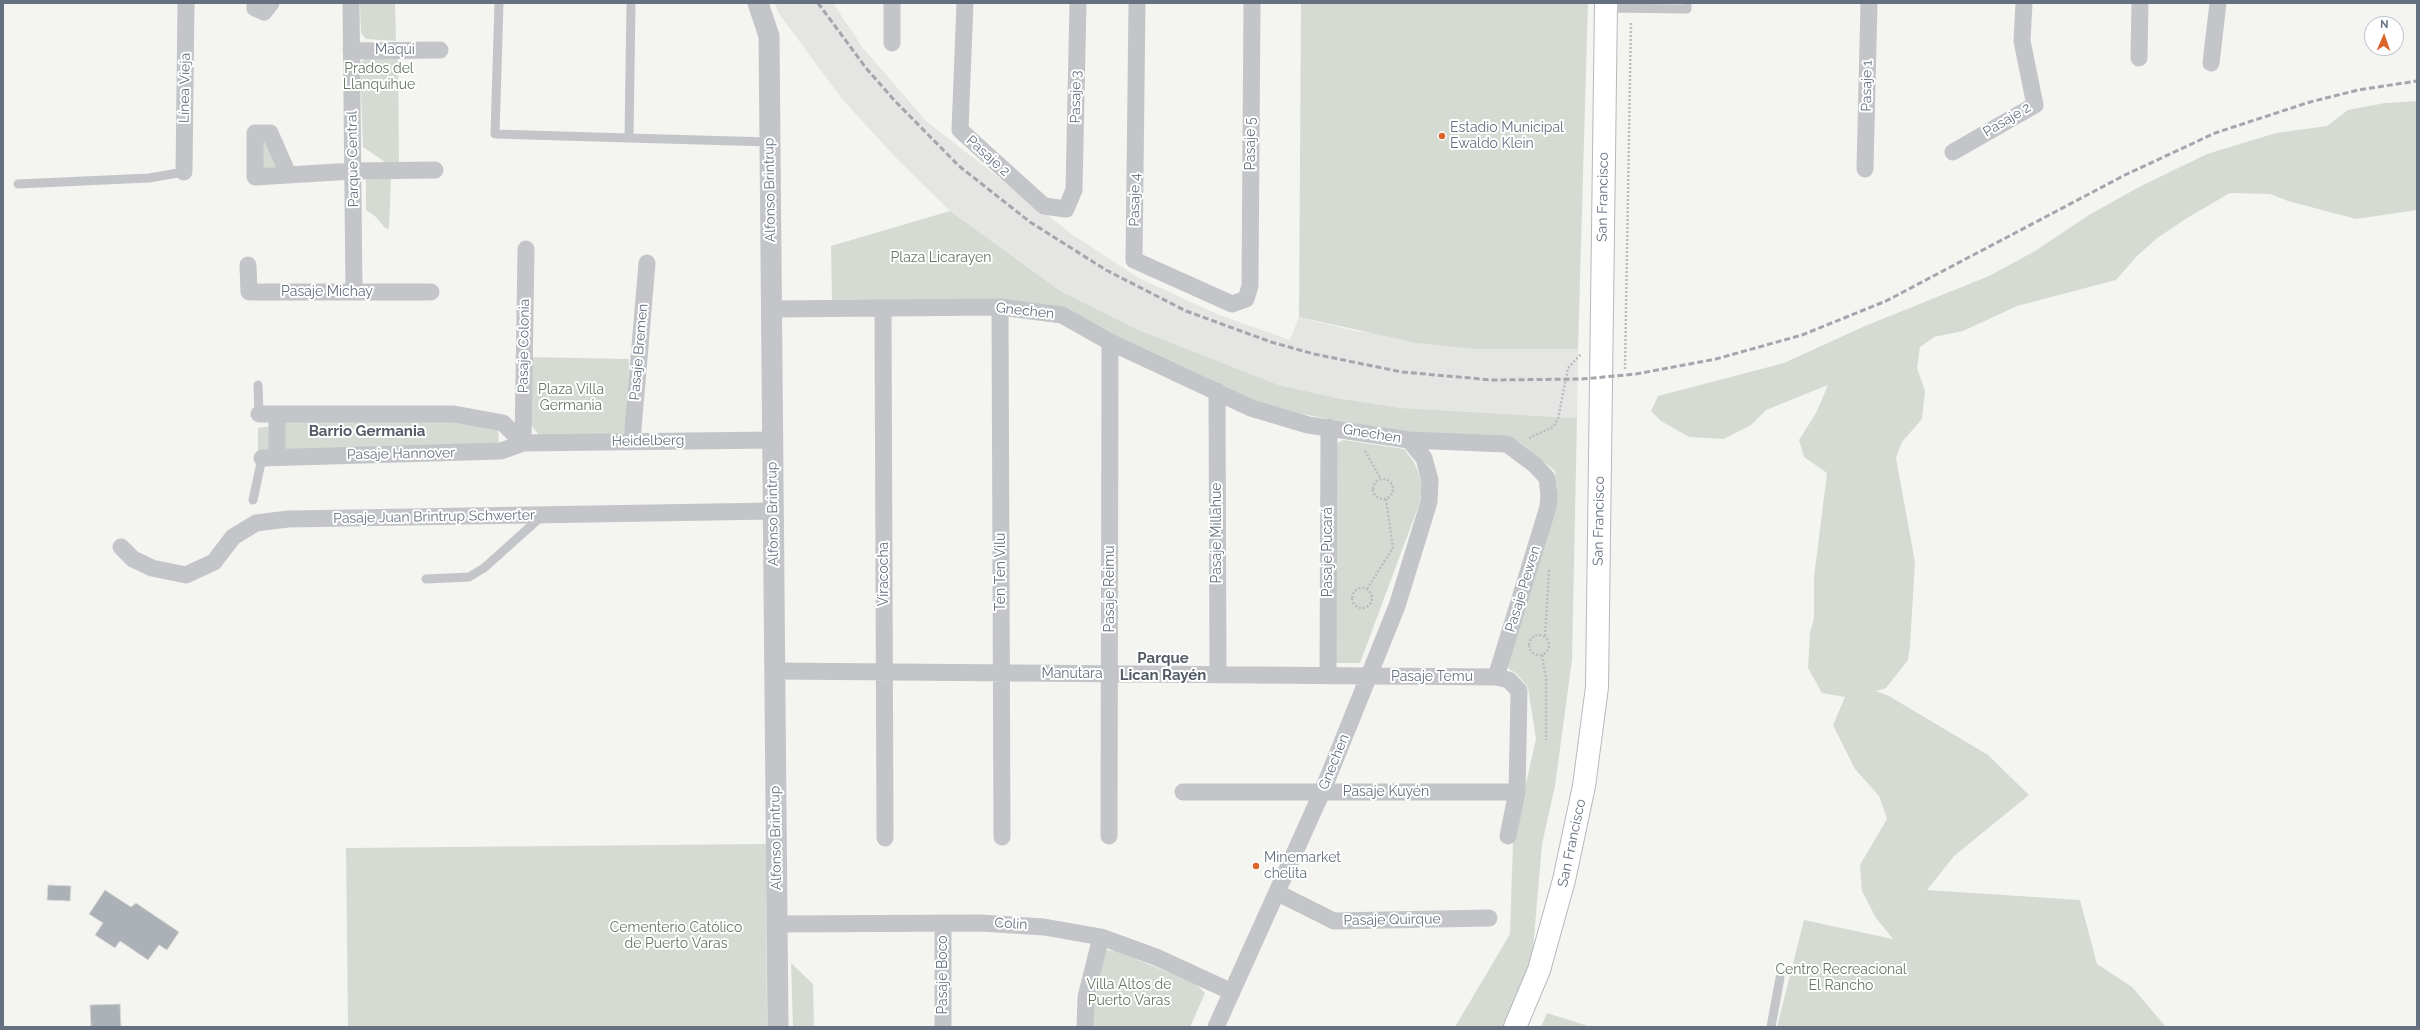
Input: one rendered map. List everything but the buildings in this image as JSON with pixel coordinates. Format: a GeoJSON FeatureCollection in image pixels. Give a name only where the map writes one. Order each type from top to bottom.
{"type":"FeatureCollection","features":[{"type":"Feature","properties":{"kind":"main road","name":"San Francisco"},"geometry":{"type":"LineString","coordinates":[[1514,1027],[1538,970],[1564,880],[1575,835],[1591,737],[1597,687],[1606,6]]}},
{"type":"Feature","properties":{"kind":"street","name":"Línea Vieja"},"geometry":{"type":"LineString","coordinates":[[184,172],[186,3]]}},
{"type":"Feature","properties":{"kind":"street"},"geometry":{"type":"LineString","coordinates":[[255,3],[255,8],[264,12],[271,3]]}},
{"type":"Feature","properties":{"kind":"street","name":"Parque Central"},"geometry":{"type":"LineString","coordinates":[[351,3],[354,291]]}},
{"type":"Feature","properties":{"kind":"street","name":"Alfonso Brintrup"},"geometry":{"type":"LineString","coordinates":[[758,3],[769,36],[778,1027]]}},
{"type":"Feature","properties":{"kind":"street"},"geometry":{"type":"LineString","coordinates":[[892,3],[892,43]]}},
{"type":"Feature","properties":{"kind":"street","name":"Pasaje 2"},"geometry":{"type":"LineString","coordinates":[[965,3],[960,130],[1044,206],[1066,208],[1074,190]]}},
{"type":"Feature","properties":{"kind":"street","name":"Pasaje 3"},"geometry":{"type":"LineString","coordinates":[[1074,190],[1078,3]]}},
{"type":"Feature","properties":{"kind":"street","name":"Pasaje 4"},"geometry":{"type":"LineString","coordinates":[[1138,3],[1134,260],[1232,304],[1246,299],[1250,286]]}},
{"type":"Feature","properties":{"kind":"street","name":"Pasaje 5"},"geometry":{"type":"LineString","coordinates":[[1250,286],[1252,3]]}},
{"type":"Feature","properties":{"kind":"street","name":"Pasaje 1"},"geometry":{"type":"LineString","coordinates":[[1865,169],[1869,3]]}},
{"type":"Feature","properties":{"kind":"street","name":"Pasaje 2"},"geometry":{"type":"LineString","coordinates":[[1953,152],[2036,105],[2022,41],[2024,3]]}},
{"type":"Feature","properties":{"kind":"street"},"geometry":{"type":"LineString","coordinates":[[2139,58],[2140,3]]}},
{"type":"Feature","properties":{"kind":"street"},"geometry":{"type":"LineString","coordinates":[[2211,63],[2218,3]]}},
{"type":"Feature","properties":{"kind":"street","name":"Maqui"},"geometry":{"type":"LineString","coordinates":[[351,51],[440,50]]}},
{"type":"Feature","properties":{"kind":"street"},"geometry":{"type":"LineString","coordinates":[[288,174],[353,171],[435,170]]}},
{"type":"Feature","properties":{"kind":"street","name":"Pasaje Colonia"},"geometry":{"type":"LineString","coordinates":[[523,443],[526,249]]}},
{"type":"Feature","properties":{"kind":"street","name":"Pasaje Bremen"},"geometry":{"type":"LineString","coordinates":[[632,441],[647,263]]}},
{"type":"Feature","properties":{"kind":"street","name":"Pasaje Michay"},"geometry":{"type":"LineString","coordinates":[[248,265],[249,292],[432,292]]}},
{"type":"Feature","properties":{"kind":"street","name":"Gnechen"},"geometry":{"type":"LineString","coordinates":[[772,310],[883,310],[1000,307],[1062,315],[1110,342],[1269,415],[1308,425],[1409,440],[1421,453],[1428,470],[1431,491],[1429,502],[1397,606],[1322,792],[1278,894],[1232,992],[1218,1026]]}},
{"type":"Feature","properties":{"kind":"street","name":"Ten Ten Vilu"},"geometry":{"type":"LineString","coordinates":[[1000,307],[1002,837]]}},
{"type":"Feature","properties":{"kind":"street","name":"Viracocha"},"geometry":{"type":"LineString","coordinates":[[883,310],[885,838]]}},
{"type":"Feature","properties":{"kind":"street","name":"Pasaje Reimu"},"geometry":{"type":"LineString","coordinates":[[1109,836],[1110,342]]}},
{"type":"Feature","properties":{"kind":"street","name":"Pasaje Millahue"},"geometry":{"type":"LineString","coordinates":[[1217,391],[1218,675]]}},
{"type":"Feature","properties":{"kind":"street"},"geometry":{"type":"LineString","coordinates":[[259,414],[454,414],[503,423],[523,443]]}},
{"type":"Feature","properties":{"kind":"street"},"geometry":{"type":"LineString","coordinates":[[269,457],[277,414]]}},
{"type":"Feature","properties":{"kind":"street","name":"Pasaje Pucará"},"geometry":{"type":"LineString","coordinates":[[1328,428],[1328,676]]}},
{"type":"Feature","properties":{"kind":"street","name":"Heidelberg"},"geometry":{"type":"LineString","coordinates":[[523,443],[773,440]]}},
{"type":"Feature","properties":{"kind":"street"},"geometry":{"type":"LineString","coordinates":[[1409,440],[1507,444]]}},
{"type":"Feature","properties":{"kind":"street","name":"Pasaje Hannover"},"geometry":{"type":"LineString","coordinates":[[269,457],[501,451],[523,443]]}},
{"type":"Feature","properties":{"kind":"street","name":"Pasaje Pewen"},"geometry":{"type":"LineString","coordinates":[[1496,677],[1548,507],[1549,495],[1547,478],[1535,465],[1507,444]]}},
{"type":"Feature","properties":{"kind":"street","name":"Pasaje Juan Brintrup Schwerter"},"geometry":{"type":"LineString","coordinates":[[121,547],[133,559],[152,568],[186,575],[214,562],[233,537],[256,523],[288,519],[773,511]]}},
{"type":"Feature","properties":{"kind":"street","name":"Manutara"},"geometry":{"type":"LineString","coordinates":[[775,671],[1368,676]]}},
{"type":"Feature","properties":{"kind":"street","name":"Pasaje Temu"},"geometry":{"type":"LineString","coordinates":[[1368,676],[1496,677]]}},
{"type":"Feature","properties":{"kind":"street"},"geometry":{"type":"LineString","coordinates":[[1496,677],[1509,680],[1519,691],[1517,792],[1508,836]]}},
{"type":"Feature","properties":{"kind":"street","name":"Pasaje Kuyén"},"geometry":{"type":"LineString","coordinates":[[1183,792],[1517,792]]}},
{"type":"Feature","properties":{"kind":"street","name":"Pasaje Quirque"},"geometry":{"type":"LineString","coordinates":[[1278,894],[1334,921],[1489,918]]}},
{"type":"Feature","properties":{"kind":"street","name":"Pasaje Boco"},"geometry":{"type":"LineString","coordinates":[[943,923],[943,1027]]}},
{"type":"Feature","properties":{"kind":"street","name":"Colin"},"geometry":{"type":"LineString","coordinates":[[777,924],[1015,924],[1101,937],[1156,958],[1232,992]]}},
{"type":"Feature","properties":{"kind":"street"},"geometry":{"type":"LineString","coordinates":[[1085,1027],[1086,997],[1101,937]]}},
{"type":"Feature","properties":{"kind":"lane"},"geometry":{"type":"LineString","coordinates":[[499,3],[494,134],[770,142]]}},
{"type":"Feature","properties":{"kind":"lane"},"geometry":{"type":"LineString","coordinates":[[629,138],[632,3]]}},
{"type":"Feature","properties":{"kind":"lane"},"geometry":{"type":"LineString","coordinates":[[1606,6],[1632,9],[1687,9],[1687,3]]}},
{"type":"Feature","properties":{"kind":"lane"},"geometry":{"type":"LineString","coordinates":[[18,184],[149,178],[184,172]]}},
{"type":"Feature","properties":{"kind":"lane"},"geometry":{"type":"LineString","coordinates":[[258,385],[259,414]]}},
{"type":"Feature","properties":{"kind":"lane"},"geometry":{"type":"LineString","coordinates":[[253,500],[269,457]]}},
{"type":"Feature","properties":{"kind":"lane"},"geometry":{"type":"LineString","coordinates":[[426,578],[469,577],[484,568],[543,515]]}},
{"type":"Feature","properties":{"kind":"lane"},"geometry":{"type":"LineString","coordinates":[[1772,1027],[1780,978]]}},
{"type":"Feature","properties":{"kind":"path"},"geometry":{"type":"LineString","coordinates":[[1625,369],[1632,9]]}},
{"type":"Feature","properties":{"kind":"path"},"geometry":{"type":"LineString","coordinates":[[1507,444],[1538,436],[1553,427],[1558,419],[1568,368],[1583,350]]}},
{"type":"Feature","properties":{"kind":"path"},"geometry":{"type":"LineString","coordinates":[[1361,446],[1382,479]]}},
{"type":"Feature","properties":{"kind":"path"},"geometry":{"type":"LineString","coordinates":[[1382,479],[1388,480],[1393,489],[1391,495],[1386,499],[1376,497],[1372,491],[1375,482],[1382,479]]}},
{"type":"Feature","properties":{"kind":"path"},"geometry":{"type":"LineString","coordinates":[[1367,588],[1393,548],[1386,499]]}},
{"type":"Feature","properties":{"kind":"path"},"geometry":{"type":"LineString","coordinates":[[1360,587],[1367,588],[1372,597],[1370,604],[1365,608],[1355,606],[1351,596],[1354,590],[1360,587]]}},
{"type":"Feature","properties":{"kind":"path"},"geometry":{"type":"LineString","coordinates":[[1538,634],[1545,636],[1550,644],[1548,651],[1542,655],[1532,653],[1529,647],[1532,637],[1538,634]]}},
{"type":"Feature","properties":{"kind":"path"},"geometry":{"type":"LineString","coordinates":[[1542,655],[1546,679],[1546,740]]}},
{"type":"Feature","properties":{"kind":"shaded area"},"geometry":{"type":"Polygon","coordinates":[[[774,3],[833,3],[863,48],[926,121],[1073,235],[1139,278],[1219,315],[1290,340],[1299,317],[1355,331],[1524,349],[1578,349],[1577,418],[1401,408],[1337,398],[1279,385],[1136,329],[1062,292],[950,211],[897,159],[842,99],[780,15],[774,3]]]}},
{"type":"Feature","properties":{"kind":"green space","name":"Prados del Llanquihue"},"geometry":{"type":"Polygon","coordinates":[[[360,3],[395,3],[396,41],[366,39],[361,33],[360,3]]]}},
{"type":"Feature","properties":{"kind":"green space","name":"Estadio Municipal Ewaldo Klein"},"geometry":{"type":"Polygon","coordinates":[[[1301,3],[1588,3],[1578,349],[1474,349],[1417,343],[1299,317],[1301,3]]]}},
{"type":"Feature","properties":{"kind":"green space","name":"Prados del Llanquihue"},"geometry":{"type":"Polygon","coordinates":[[[370,55],[398,56],[399,163],[385,162],[363,147],[360,63],[370,55]]]}},
{"type":"Feature","properties":{"kind":"green space","name":"Centro Recreacional El Rancho"},"geometry":{"type":"Polygon","coordinates":[[[2417,101],[2417,210],[2356,219],[2288,201],[2270,194],[2230,193],[2187,218],[2156,239],[2137,256],[2116,280],[2017,306],[1963,331],[1934,337],[1920,347],[1917,368],[1925,391],[1922,419],[1902,442],[1896,458],[1915,562],[1910,646],[1908,660],[1886,688],[1876,691],[1889,696],[1988,755],[2029,795],[1954,856],[1927,890],[2080,900],[2097,964],[2132,987],[2166,1027],[1777,1027],[1804,920],[1893,939],[1876,918],[1862,891],[1860,865],[1887,819],[1879,796],[1855,769],[1833,725],[1845,697],[1822,693],[1808,668],[1810,633],[1814,618],[1814,577],[1827,473],[1804,457],[1799,440],[1816,413],[1828,385],[1766,410],[1751,425],[1724,439],[1689,437],[1661,421],[1651,411],[1658,396],[1784,363],[1865,326],[1989,276],[2035,251],[2089,215],[2139,187],[2207,154],[2276,133],[2327,126],[2348,110],[2385,103],[2417,101]]]}},
{"type":"Feature","properties":{"kind":"green space"},"geometry":{"type":"Polygon","coordinates":[[[263,138],[276,168],[259,170],[263,138]]]}},
{"type":"Feature","properties":{"kind":"green space"},"geometry":{"type":"Polygon","coordinates":[[[391,178],[389,229],[385,228],[376,217],[366,210],[366,179],[391,178]]]}},
{"type":"Feature","properties":{"kind":"green space","name":"Plaza Licarayen"},"geometry":{"type":"Polygon","coordinates":[[[950,211],[1062,292],[1136,329],[1279,385],[1337,398],[1401,408],[1577,418],[1572,660],[1555,786],[1542,844],[1532,961],[1505,1027],[1455,1027],[1510,934],[1513,841],[1536,739],[1528,688],[1517,674],[1509,669],[1505,659],[1557,493],[1555,471],[1519,442],[1492,436],[1402,432],[1273,409],[1047,309],[832,300],[831,246],[950,211]]]}},
{"type":"Feature","properties":{"kind":"green space","name":"Plaza Villa Germania"},"geometry":{"type":"Polygon","coordinates":[[[530,357],[629,359],[627,427],[620,438],[541,438],[531,425],[530,357]]]}},
{"type":"Feature","properties":{"kind":"green space"},"geometry":{"type":"Polygon","coordinates":[[[454,418],[498,427],[499,443],[488,448],[258,450],[258,428],[273,426],[280,419],[454,418]]]}},
{"type":"Feature","properties":{"kind":"green space"},"geometry":{"type":"Polygon","coordinates":[[[1344,440],[1404,449],[1414,462],[1422,481],[1420,502],[1360,663],[1334,663],[1332,445],[1344,440]]]}},
{"type":"Feature","properties":{"kind":"green space","name":"Cementerio Católico de Puerto Varas"},"geometry":{"type":"Polygon","coordinates":[[[766,844],[767,1027],[348,1027],[346,848],[766,844]]]}},
{"type":"Feature","properties":{"kind":"green space","name":"Villa Altos de Puerto Varas"},"geometry":{"type":"Polygon","coordinates":[[[1104,950],[1117,951],[1196,984],[1205,993],[1190,1027],[1091,1027],[1092,997],[1104,950]]]}},
{"type":"Feature","properties":{"kind":"green space"},"geometry":{"type":"Polygon","coordinates":[[[791,963],[813,984],[814,1027],[793,1027],[791,963]]]}},
{"type":"Feature","properties":{"kind":"green space"},"geometry":{"type":"Polygon","coordinates":[[[1547,1013],[1591,1027],[1541,1027],[1547,1013]]]}},
{"type":"Feature","properties":{"kind":"railway"},"geometry":{"type":"LineString","coordinates":[[818,3],[866,68],[896,102],[959,166],[1030,222],[1106,270],[1186,311],[1271,342],[1314,354],[1402,372],[1492,380],[1582,379],[1636,374],[1716,359],[1802,335],[1886,301],[2125,175],[2215,133],[2310,102],[2358,90],[2417,81]]}},
{"type":"Feature","properties":{"kind":"place","name":"Estadio Municipal Ewaldo Klein"},"geometry":{"type":"Point","coordinates":[1442,136]}},
{"type":"Feature","properties":{"kind":"place","name":"Minemarket chelita"},"geometry":{"type":"Point","coordinates":[1256,866]}},
{"type":"Feature","properties":{"kind":"district","name":"Barrio Germania"},"geometry":{"type":"Point","coordinates":[367,431]}},
{"type":"Feature","properties":{"kind":"district","name":"Parque Lican Rayén"},"geometry":{"type":"Point","coordinates":[1163,666]}}]}
